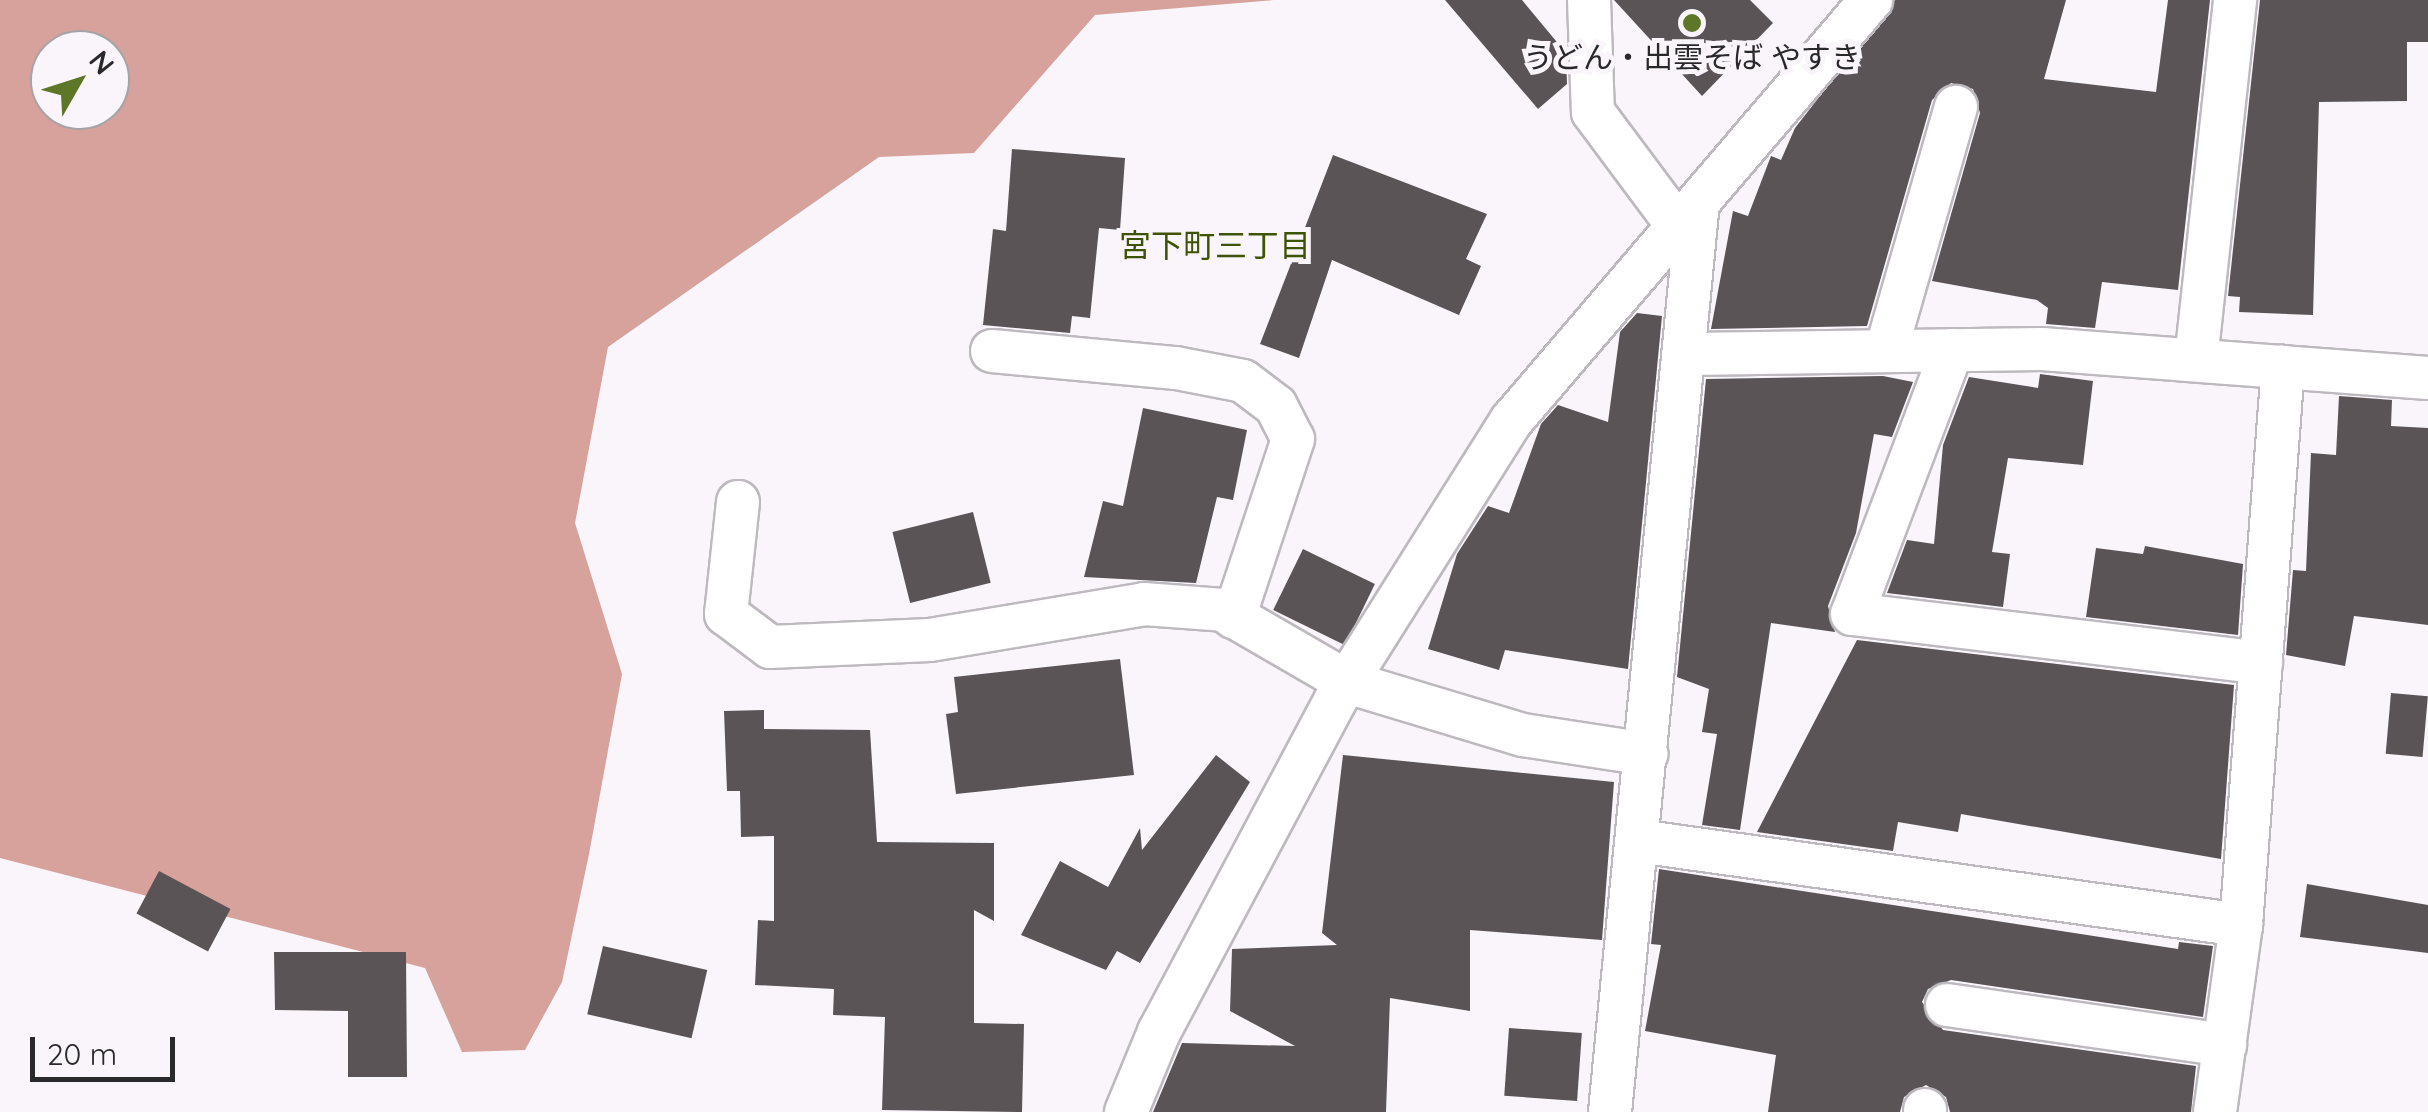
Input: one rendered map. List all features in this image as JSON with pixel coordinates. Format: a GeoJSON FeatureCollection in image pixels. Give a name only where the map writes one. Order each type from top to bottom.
{"type":"FeatureCollection","features":[{"type":"Feature","properties":{"kind":"street"},"geometry":{"type":"LineString","coordinates":[[1590,0],[1593,112],[1689,221],[1688,354],[1610,1112]]}},
{"type":"Feature","properties":{"kind":"street"},"geometry":{"type":"LineString","coordinates":[[1126,1112],[1158,1032],[1347,682],[1512,420],[1689,221],[1870,0]]}},
{"type":"Feature","properties":{"kind":"street"},"geometry":{"type":"LineString","coordinates":[[2196,360],[2236,0]]}},
{"type":"Feature","properties":{"kind":"street"},"geometry":{"type":"LineString","coordinates":[[1886,351],[1956,108]]}},
{"type":"Feature","properties":{"kind":"street"},"geometry":{"type":"LineString","coordinates":[[1688,354],[1952,350],[2196,360],[2428,378]]}},
{"type":"Feature","properties":{"kind":"street"},"geometry":{"type":"LineString","coordinates":[[1952,350],[1852,614],[2260,663]]}},
{"type":"Feature","properties":{"kind":"street"},"geometry":{"type":"LineString","coordinates":[[992,352],[1176,368],[1244,382],[1276,406],[1293,439],[1234,617]]}},
{"type":"Feature","properties":{"kind":"street"},"geometry":{"type":"LineString","coordinates":[[2216,1112],[2241,925],[2283,367]]}},
{"type":"Feature","properties":{"kind":"street"},"geometry":{"type":"LineString","coordinates":[[738,502],[726,614],[770,648],[930,640],[1144,604],[1234,617],[1347,682],[1523,735],[1647,754]]}},
{"type":"Feature","properties":{"kind":"street"},"geometry":{"type":"LineString","coordinates":[[1638,841],[2241,925]]}},
{"type":"Feature","properties":{"kind":"street"},"geometry":{"type":"LineString","coordinates":[[1947,1005],[2225,1045]]}},
{"type":"Feature","properties":{"kind":"shaded area"},"geometry":{"type":"Polygon","coordinates":[[[0,0],[1274,0],[1095,15],[974,153],[879,157],[608,347],[575,523],[622,674],[562,982],[525,1050],[462,1052],[425,968],[0,858],[0,0]]]}},
{"type":"Feature","properties":{"kind":"building"},"geometry":{"type":"Polygon","coordinates":[[[1445,0],[1522,0],[1566,53],[1567,84],[1538,109],[1445,0]]]}},
{"type":"Feature","properties":{"kind":"building"},"geometry":{"type":"Polygon","coordinates":[[[1614,0],[1750,0],[1773,23],[1702,96],[1614,0]]]}},
{"type":"Feature","properties":{"kind":"building"},"geometry":{"type":"Polygon","coordinates":[[[1895,0],[2066,0],[2044,79],[2156,92],[2168,0],[2210,0],[2178,290],[2102,282],[2095,328],[2046,324],[2048,308],[2037,300],[1932,281],[1980,113],[1973,89],[1951,83],[1932,100],[1867,326],[1711,329],[1733,211],[1748,216],[1771,156],[1781,160],[1795,128],[1895,0]]]}},
{"type":"Feature","properties":{"kind":"building"},"geometry":{"type":"Polygon","coordinates":[[[2260,0],[2428,0],[2428,42],[2407,42],[2407,101],[2319,102],[2313,315],[2239,312],[2240,297],[2228,296],[2260,0]]]}},
{"type":"Feature","properties":{"kind":"building"},"geometry":{"type":"Polygon","coordinates":[[[1012,149],[1125,158],[1120,230],[1099,228],[1090,318],[1072,316],[1070,333],[983,325],[993,229],[1006,231],[1012,149]]]}},
{"type":"Feature","properties":{"kind":"building"},"geometry":{"type":"Polygon","coordinates":[[[1333,155],[1487,214],[1466,259],[1481,266],[1459,315],[1332,260],[1299,358],[1260,344],[1333,155]]]}},
{"type":"Feature","properties":{"kind":"building"},"geometry":{"type":"Polygon","coordinates":[[[1637,313],[1662,316],[1628,669],[1505,650],[1499,670],[1428,649],[1457,554],[1488,506],[1509,513],[1541,424],[1558,405],[1608,422],[1620,332],[1637,313]]]}},
{"type":"Feature","properties":{"kind":"building"},"geometry":{"type":"Polygon","coordinates":[[[2040,374],[2093,381],[2083,465],[2008,458],[1992,552],[2010,554],[2003,607],[1887,593],[1907,540],[1934,544],[1943,445],[1969,377],[2038,388],[2040,374]]]}},
{"type":"Feature","properties":{"kind":"building"},"geometry":{"type":"Polygon","coordinates":[[[1883,376],[1913,382],[1892,437],[1874,434],[1856,533],[1828,606],[1835,632],[1771,623],[1740,830],[1702,825],[1717,734],[1702,732],[1709,689],[1677,677],[1706,379],[1883,376]]]}},
{"type":"Feature","properties":{"kind":"building"},"geometry":{"type":"Polygon","coordinates":[[[2339,396],[2392,400],[2391,426],[2428,428],[2428,625],[2354,616],[2345,666],[2286,655],[2293,570],[2306,571],[2311,453],[2336,455],[2339,396]]]}},
{"type":"Feature","properties":{"kind":"building"},"geometry":{"type":"Polygon","coordinates":[[[1143,408],[1247,430],[1233,500],[1217,497],[1196,583],[1084,577],[1103,501],[1123,506],[1143,408]]]}},
{"type":"Feature","properties":{"kind":"building"},"geometry":{"type":"Polygon","coordinates":[[[973,512],[991,583],[910,603],[892,532],[973,512]]]}},
{"type":"Feature","properties":{"kind":"building"},"geometry":{"type":"Polygon","coordinates":[[[2145,546],[2243,564],[2238,635],[2086,617],[2096,548],[2143,554],[2145,546]]]}},
{"type":"Feature","properties":{"kind":"building"},"geometry":{"type":"Polygon","coordinates":[[[1303,549],[1375,584],[1345,645],[1273,610],[1303,549]]]}},
{"type":"Feature","properties":{"kind":"building"},"geometry":{"type":"Polygon","coordinates":[[[1857,640],[2234,685],[2221,859],[1961,814],[1958,832],[1898,822],[1893,851],[1757,832],[1857,640]]]}},
{"type":"Feature","properties":{"kind":"building"},"geometry":{"type":"Polygon","coordinates":[[[1120,659],[1134,775],[956,794],[946,714],[958,712],[954,677],[1120,659]]]}},
{"type":"Feature","properties":{"kind":"building"},"geometry":{"type":"Polygon","coordinates":[[[2391,693],[2428,696],[2423,757],[2386,754],[2391,693]]]}},
{"type":"Feature","properties":{"kind":"building"},"geometry":{"type":"Polygon","coordinates":[[[764,710],[764,729],[870,730],[877,842],[994,843],[994,921],[974,910],[974,1023],[1024,1024],[1022,1112],[882,1110],[885,1017],[833,1015],[834,989],[755,985],[758,920],[774,921],[774,836],[741,837],[740,791],[727,791],[724,711],[764,710]]]}},
{"type":"Feature","properties":{"kind":"building"},"geometry":{"type":"Polygon","coordinates":[[[1216,755],[1250,782],[1140,963],[1117,951],[1106,970],[1021,935],[1060,861],[1108,887],[1140,828],[1142,850],[1216,755]]]}},
{"type":"Feature","properties":{"kind":"building"},"geometry":{"type":"Polygon","coordinates":[[[1343,755],[1614,782],[1602,940],[1470,930],[1470,1011],[1390,998],[1386,1112],[1153,1112],[1182,1043],[1295,1046],[1230,1011],[1232,949],[1337,945],[1322,933],[1343,755]]]}},
{"type":"Feature","properties":{"kind":"building"},"geometry":{"type":"Polygon","coordinates":[[[1659,869],[2178,949],[2179,942],[2213,946],[2203,1017],[1951,980],[1928,989],[1922,1002],[1943,1030],[2196,1066],[2191,1112],[1950,1112],[1946,1097],[1926,1085],[1904,1097],[1900,1112],[1768,1112],[1776,1055],[1645,1031],[1661,945],[1651,944],[1659,869]]]}},
{"type":"Feature","properties":{"kind":"building"},"geometry":{"type":"Polygon","coordinates":[[[159,871],[231,909],[208,951],[136,913],[159,871]]]}},
{"type":"Feature","properties":{"kind":"building"},"geometry":{"type":"Polygon","coordinates":[[[2307,884],[2428,905],[2428,953],[2300,937],[2307,884]]]}},
{"type":"Feature","properties":{"kind":"building"},"geometry":{"type":"Polygon","coordinates":[[[603,946],[707,970],[692,1038],[587,1014],[603,946]]]}},
{"type":"Feature","properties":{"kind":"building"},"geometry":{"type":"Polygon","coordinates":[[[274,952],[406,952],[407,1077],[348,1077],[348,1011],[275,1010],[274,952]]]}},
{"type":"Feature","properties":{"kind":"building"},"geometry":{"type":"Polygon","coordinates":[[[1509,1028],[1582,1033],[1577,1101],[1504,1096],[1509,1028]]]}},
{"type":"Feature","properties":{"kind":"place","name":"うどん・出雲そば やすき"},"geometry":{"type":"Point","coordinates":[1692,23]}},
{"type":"Feature","properties":{"kind":"district","name":"宮下町三丁目"},"geometry":{"type":"Point","coordinates":[1215,245]}}]}
